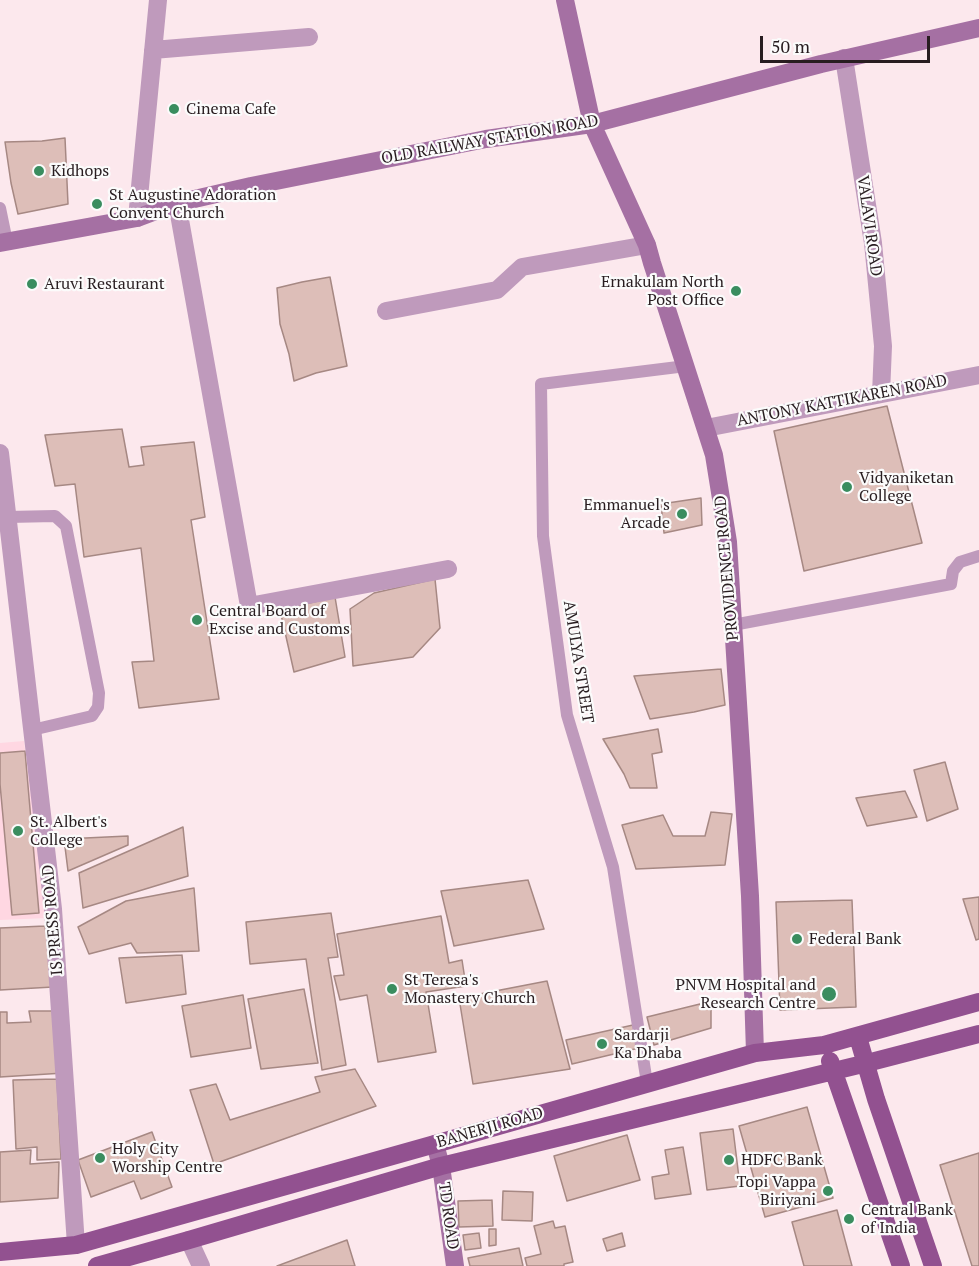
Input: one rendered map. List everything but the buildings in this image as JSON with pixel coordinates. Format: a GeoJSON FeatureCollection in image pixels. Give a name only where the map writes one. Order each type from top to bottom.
{"type":"FeatureCollection","features":[{"type":"Feature","properties":{"kind":"main road","name":"BANERJI ROAD"},"geometry":{"type":"LineString","coordinates":[[0,1252],[76,1245],[755,1053],[824,1045],[979,1002]]}},
{"type":"Feature","properties":{"kind":"main road","name":"BANERJI ROAD"},"geometry":{"type":"LineString","coordinates":[[97,1266],[441,1166],[867,1064],[979,1034]]}},
{"type":"Feature","properties":{"kind":"main road"},"geometry":{"type":"LineString","coordinates":[[858,1037],[876,1099],[933,1266]]}},
{"type":"Feature","properties":{"kind":"main road"},"geometry":{"type":"LineString","coordinates":[[824,1045],[901,1266]]}},
{"type":"Feature","properties":{"kind":"main road"},"geometry":{"type":"LineString","coordinates":[[846,1107],[876,1099]]}},
{"type":"Feature","properties":{"kind":"street"},"geometry":{"type":"LineString","coordinates":[[137,218],[158,0]]}},
{"type":"Feature","properties":{"kind":"street","name":"PROVIDENCE ROAD"},"geometry":{"type":"LineString","coordinates":[[565,0],[592,123],[647,245],[714,455],[728,542],[750,896],[755,1053]]}},
{"type":"Feature","properties":{"kind":"street","name":"OLD RAILWAY STATION ROAD"},"geometry":{"type":"LineString","coordinates":[[4,242],[137,218],[177,203],[251,186],[486,139],[592,123],[844,58],[979,28]]}},
{"type":"Feature","properties":{"kind":"street"},"geometry":{"type":"LineString","coordinates":[[153,50],[309,37]]}},
{"type":"Feature","properties":{"kind":"street","name":"VALAVI ROAD"},"geometry":{"type":"LineString","coordinates":[[844,58],[873,243],[883,346],[881,394]]}},
{"type":"Feature","properties":{"kind":"street"},"geometry":{"type":"LineString","coordinates":[[177,203],[249,606],[448,569]]}},
{"type":"Feature","properties":{"kind":"street"},"geometry":{"type":"LineString","coordinates":[[386,311],[497,290],[522,267],[647,245]]}},
{"type":"Feature","properties":{"kind":"street","name":"ANTONY KATTIKAREN ROAD"},"geometry":{"type":"LineString","coordinates":[[706,428],[979,375]]}},
{"type":"Feature","properties":{"kind":"street","name":"IS PRESS ROAD"},"geometry":{"type":"LineString","coordinates":[[0,453],[53,909],[76,1245]]}},
{"type":"Feature","properties":{"kind":"street","name":"TD ROAD"},"geometry":{"type":"LineString","coordinates":[[435,1144],[441,1166],[455,1266]]}},
{"type":"Feature","properties":{"kind":"street"},"geometry":{"type":"LineString","coordinates":[[189,1240],[201,1266]]}},
{"type":"Feature","properties":{"kind":"lane"},"geometry":{"type":"LineString","coordinates":[[0,208],[4,242]]}},
{"type":"Feature","properties":{"kind":"lane","name":"AMULYA STREET"},"geometry":{"type":"LineString","coordinates":[[647,1083],[613,867],[567,715],[543,536],[541,384],[686,366]]}},
{"type":"Feature","properties":{"kind":"lane"},"geometry":{"type":"LineString","coordinates":[[8,517],[55,516],[66,526],[99,693],[98,707],[92,716],[32,730]]}},
{"type":"Feature","properties":{"kind":"lane"},"geometry":{"type":"LineString","coordinates":[[733,625],[951,584],[953,571],[960,562],[979,556]]}},
{"type":"Feature","properties":{"kind":"shaded area","name":"St. Albert's College"},"geometry":{"type":"Polygon","coordinates":[[[24,741],[47,918],[0,920],[0,743],[24,741]]]}},
{"type":"Feature","properties":{"kind":"place","name":"Cinema Cafe"},"geometry":{"type":"Point","coordinates":[174,109]}},
{"type":"Feature","properties":{"kind":"place","name":"Kidhops"},"geometry":{"type":"Point","coordinates":[39,171]}},
{"type":"Feature","properties":{"kind":"place","name":"St Augustine Adoration Convent Church"},"geometry":{"type":"Point","coordinates":[97,204]}},
{"type":"Feature","properties":{"kind":"place","name":"Aruvi Restaurant"},"geometry":{"type":"Point","coordinates":[32,284]}},
{"type":"Feature","properties":{"kind":"place","name":"Ernakulam North Post Office"},"geometry":{"type":"Point","coordinates":[736,291]}},
{"type":"Feature","properties":{"kind":"place","name":"Vidyaniketan College"},"geometry":{"type":"Point","coordinates":[847,487]}},
{"type":"Feature","properties":{"kind":"place","name":"Emmanuel's Arcade"},"geometry":{"type":"Point","coordinates":[682,514]}},
{"type":"Feature","properties":{"kind":"place","name":"Central Board of Excise and Customs"},"geometry":{"type":"Point","coordinates":[197,620]}},
{"type":"Feature","properties":{"kind":"place","name":"St. Albert's College"},"geometry":{"type":"Point","coordinates":[18,831]}},
{"type":"Feature","properties":{"kind":"place","name":"Federal Bank"},"geometry":{"type":"Point","coordinates":[797,939]}},
{"type":"Feature","properties":{"kind":"place","name":"St Teresa's Monastery Church"},"geometry":{"type":"Point","coordinates":[392,989]}},
{"type":"Feature","properties":{"kind":"place","name":"PNVM Hospital and Research Centre"},"geometry":{"type":"Point","coordinates":[829,994]}},
{"type":"Feature","properties":{"kind":"place","name":"Sardarji Ka Dhaba"},"geometry":{"type":"Point","coordinates":[602,1044]}},
{"type":"Feature","properties":{"kind":"place","name":"Holy City Worship Centre"},"geometry":{"type":"Point","coordinates":[100,1158]}},
{"type":"Feature","properties":{"kind":"place","name":"HDFC Bank"},"geometry":{"type":"Point","coordinates":[729,1160]}},
{"type":"Feature","properties":{"kind":"place","name":"Topi Vappa Biriyani"},"geometry":{"type":"Point","coordinates":[828,1191]}},
{"type":"Feature","properties":{"kind":"place","name":"Central Bank of India"},"geometry":{"type":"Point","coordinates":[849,1219]}}]}
